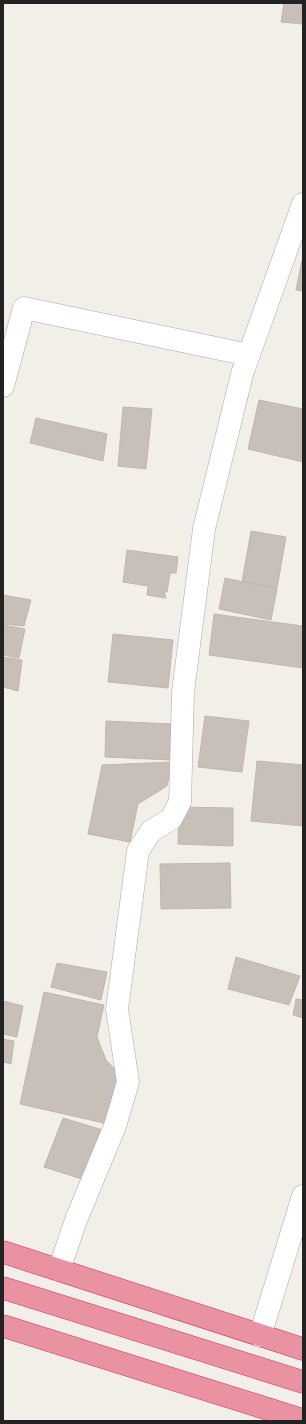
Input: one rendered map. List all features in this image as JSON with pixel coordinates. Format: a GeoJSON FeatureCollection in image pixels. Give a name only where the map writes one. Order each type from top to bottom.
{"type":"FeatureCollection","features":[{"type":"Feature","properties":{"kind":"highway"},"geometry":{"type":"LineString","coordinates":[[3,1252],[303,1349]]}},
{"type":"Feature","properties":{"kind":"highway"},"geometry":{"type":"LineString","coordinates":[[3,1288],[303,1382]]}},
{"type":"Feature","properties":{"kind":"highway"},"geometry":{"type":"LineString","coordinates":[[3,1326],[303,1420]]}},
{"type":"Feature","properties":{"kind":"street"},"geometry":{"type":"LineString","coordinates":[[59,1270],[76,1220],[116,1126],[128,1082],[116,1010],[138,851],[151,831],[171,819],[180,802],[183,692],[204,529],[242,374],[303,204]]}},
{"type":"Feature","properties":{"kind":"street"},"geometry":{"type":"LineString","coordinates":[[3,386],[10,334],[24,308],[249,355]]}},
{"type":"Feature","properties":{"kind":"street"},"geometry":{"type":"LineString","coordinates":[[260,1336],[303,1196]]}},
{"type":"Feature","properties":{"kind":"building"},"geometry":{"type":"Polygon","coordinates":[[[284,3],[303,3],[303,24],[281,22],[284,3]]]}},
{"type":"Feature","properties":{"kind":"building"},"geometry":{"type":"Polygon","coordinates":[[[303,260],[303,291],[296,290],[303,260]]]}},
{"type":"Feature","properties":{"kind":"building"},"geometry":{"type":"Polygon","coordinates":[[[259,400],[303,409],[303,462],[248,449],[259,400]]]}},
{"type":"Feature","properties":{"kind":"building"},"geometry":{"type":"Polygon","coordinates":[[[123,407],[152,409],[146,469],[118,466],[123,407]]]}},
{"type":"Feature","properties":{"kind":"building"},"geometry":{"type":"Polygon","coordinates":[[[36,418],[107,434],[103,461],[30,443],[36,418]]]}},
{"type":"Feature","properties":{"kind":"building"},"geometry":{"type":"Polygon","coordinates":[[[251,531],[286,537],[277,588],[242,582],[251,531]]]}},
{"type":"Feature","properties":{"kind":"building"},"geometry":{"type":"Polygon","coordinates":[[[127,550],[178,557],[176,573],[170,573],[167,592],[164,592],[166,598],[147,595],[148,586],[123,582],[127,550]]]}},
{"type":"Feature","properties":{"kind":"building"},"geometry":{"type":"Polygon","coordinates":[[[225,578],[277,589],[271,620],[219,609],[225,578]]]}},
{"type":"Feature","properties":{"kind":"building"},"geometry":{"type":"Polygon","coordinates":[[[3,595],[31,600],[24,626],[3,624],[3,595]]]}},
{"type":"Feature","properties":{"kind":"building"},"geometry":{"type":"Polygon","coordinates":[[[214,614],[303,626],[303,668],[209,655],[214,614]]]}},
{"type":"Feature","properties":{"kind":"building"},"geometry":{"type":"Polygon","coordinates":[[[3,625],[25,629],[19,658],[3,655],[3,625]]]}},
{"type":"Feature","properties":{"kind":"building"},"geometry":{"type":"Polygon","coordinates":[[[113,634],[173,640],[168,688],[108,682],[113,634]]]}},
{"type":"Feature","properties":{"kind":"building"},"geometry":{"type":"Polygon","coordinates":[[[3,657],[22,660],[18,691],[3,687],[3,657]]]}},
{"type":"Feature","properties":{"kind":"building"},"geometry":{"type":"Polygon","coordinates":[[[205,716],[249,721],[242,772],[198,767],[205,716]]]}},
{"type":"Feature","properties":{"kind":"building"},"geometry":{"type":"Polygon","coordinates":[[[106,721],[173,724],[171,760],[105,757],[106,721]]]}},
{"type":"Feature","properties":{"kind":"building"},"geometry":{"type":"Polygon","coordinates":[[[257,761],[303,765],[303,826],[251,821],[257,761]]]}},
{"type":"Feature","properties":{"kind":"building"},"geometry":{"type":"Polygon","coordinates":[[[172,762],[167,786],[138,804],[130,842],[88,834],[102,765],[172,762]]]}},
{"type":"Feature","properties":{"kind":"building"},"geometry":{"type":"Polygon","coordinates":[[[179,807],[233,808],[233,846],[178,844],[179,807]]]}},
{"type":"Feature","properties":{"kind":"building"},"geometry":{"type":"Polygon","coordinates":[[[230,863],[231,908],[161,909],[160,864],[230,863]]]}},
{"type":"Feature","properties":{"kind":"building"},"geometry":{"type":"Polygon","coordinates":[[[236,957],[300,976],[289,1005],[228,989],[236,957]]]}},
{"type":"Feature","properties":{"kind":"building"},"geometry":{"type":"Polygon","coordinates":[[[57,963],[107,972],[101,1000],[51,987],[57,963]]]}},
{"type":"Feature","properties":{"kind":"building"},"geometry":{"type":"Polygon","coordinates":[[[44,992],[104,1005],[97,1037],[106,1060],[119,1073],[108,1124],[20,1104],[44,992]]]}},
{"type":"Feature","properties":{"kind":"building"},"geometry":{"type":"Polygon","coordinates":[[[296,999],[303,1000],[303,1018],[293,1015],[296,999]]]}},
{"type":"Feature","properties":{"kind":"building"},"geometry":{"type":"Polygon","coordinates":[[[3,1001],[23,1006],[17,1037],[3,1034],[3,1001]]]}},
{"type":"Feature","properties":{"kind":"building"},"geometry":{"type":"Polygon","coordinates":[[[3,1039],[14,1041],[11,1064],[3,1062],[3,1039]]]}},
{"type":"Feature","properties":{"kind":"building"},"geometry":{"type":"Polygon","coordinates":[[[63,1118],[103,1130],[85,1180],[44,1167],[63,1118]]]}}]}
